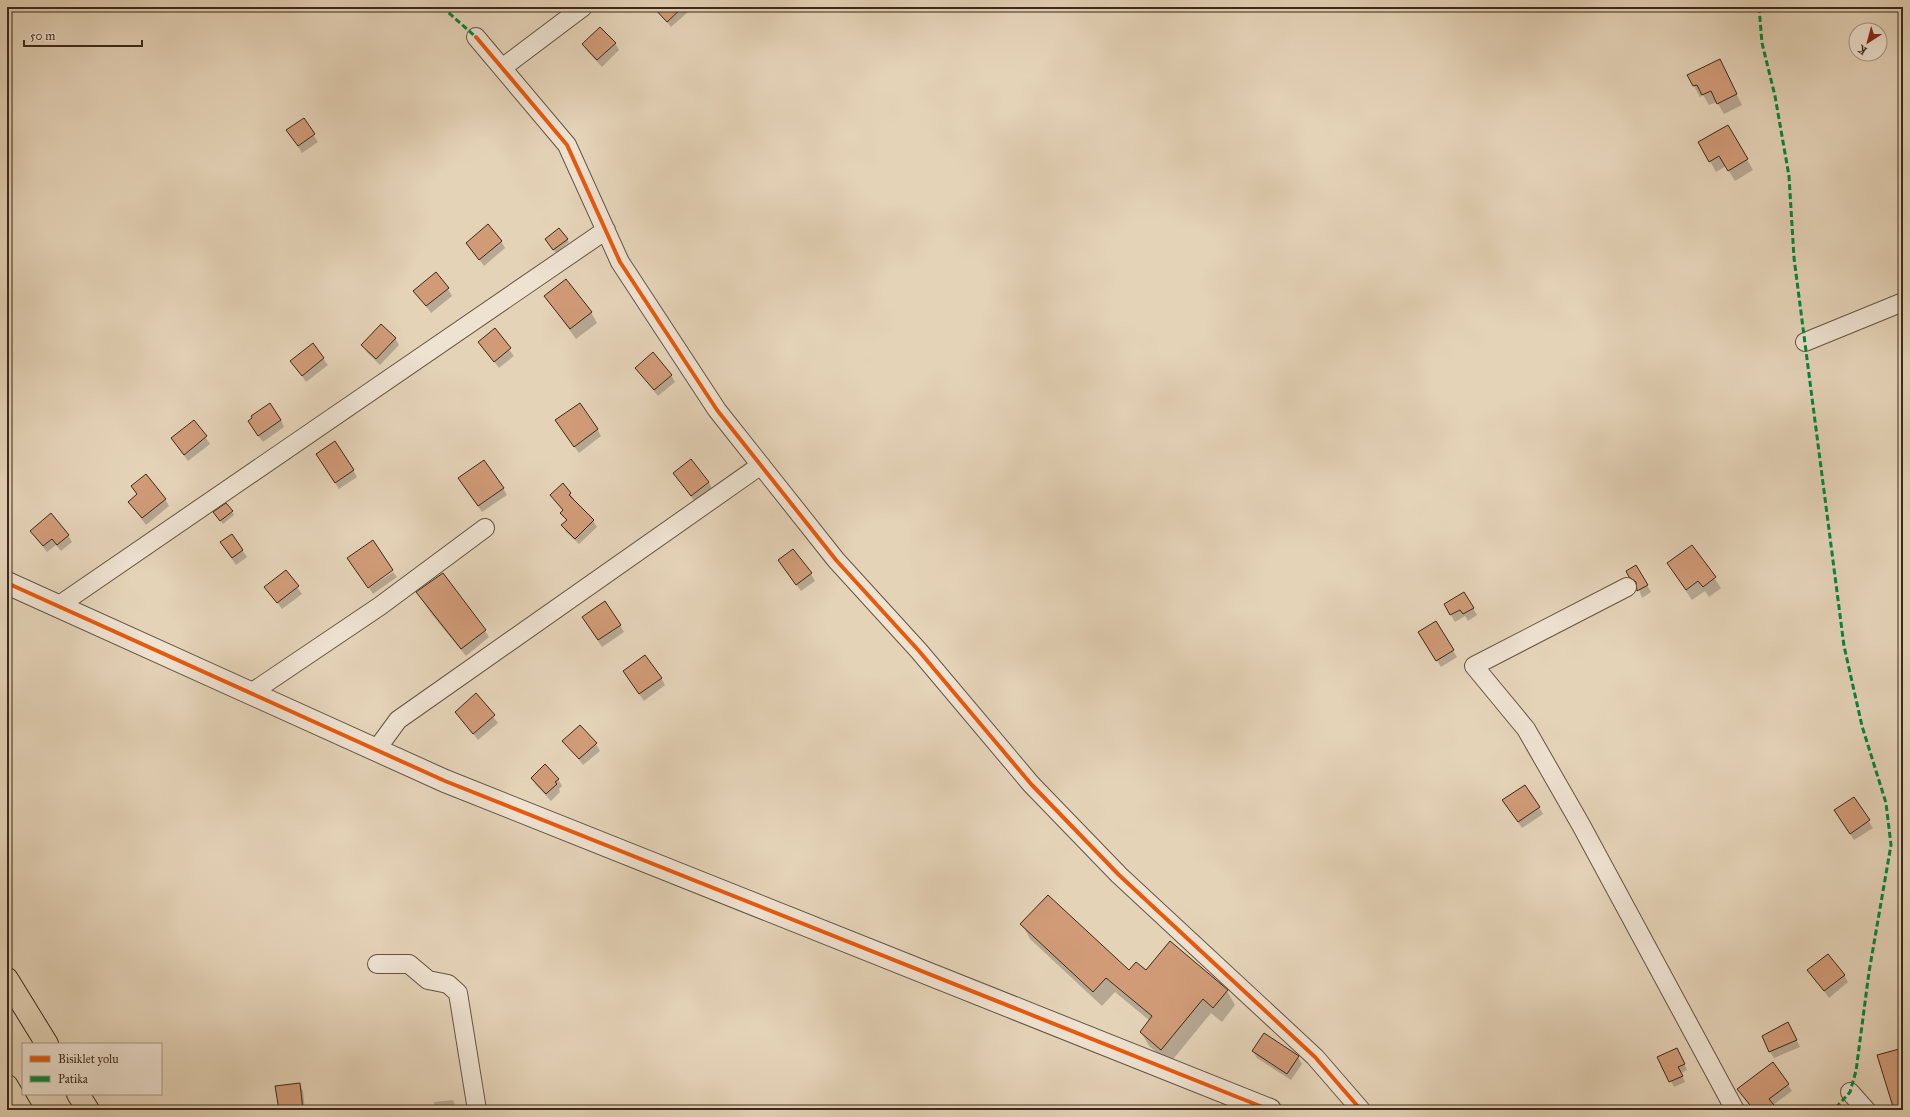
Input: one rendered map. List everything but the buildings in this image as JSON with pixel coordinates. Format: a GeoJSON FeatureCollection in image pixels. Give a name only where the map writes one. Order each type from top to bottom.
{"type":"FeatureCollection","features":[{"type":"Feature","properties":{"kind":"highway"},"geometry":{"type":"LineString","coordinates":[[7,980],[46,1043]]}},
{"type":"Feature","properties":{"kind":"highway"},"geometry":{"type":"LineString","coordinates":[[7,1086],[21,1110]]}},
{"type":"Feature","properties":{"kind":"highway"},"geometry":{"type":"LineString","coordinates":[[79,1095],[88,1110]]}},
{"type":"Feature","properties":{"kind":"street"},"geometry":{"type":"LineString","coordinates":[[502,68],[583,7]]}},
{"type":"Feature","properties":{"kind":"street"},"geometry":{"type":"LineString","coordinates":[[476,37],[567,145],[620,262],[717,410],[836,560],[919,651],[1031,784],[1119,875],[1315,1057],[1361,1110]]}},
{"type":"Feature","properties":{"kind":"street"},"geometry":{"type":"LineString","coordinates":[[58,606],[606,230]]}},
{"type":"Feature","properties":{"kind":"street"},"geometry":{"type":"LineString","coordinates":[[1805,342],[1903,302]]}},
{"type":"Feature","properties":{"kind":"street"},"geometry":{"type":"LineString","coordinates":[[376,750],[398,720],[761,465]]}},
{"type":"Feature","properties":{"kind":"street"},"geometry":{"type":"LineString","coordinates":[[251,693],[380,606],[485,528]]}},
{"type":"Feature","properties":{"kind":"street"},"geometry":{"type":"LineString","coordinates":[[7,583],[452,784],[1270,1110]]}},
{"type":"Feature","properties":{"kind":"street"},"geometry":{"type":"LineString","coordinates":[[1627,587],[1474,666],[1526,729],[1581,825],[1735,1110]]}},
{"type":"Feature","properties":{"kind":"street"},"geometry":{"type":"LineString","coordinates":[[377,964],[409,964],[428,980],[448,984],[458,993],[477,1110]]}},
{"type":"Feature","properties":{"kind":"street"},"geometry":{"type":"LineString","coordinates":[[1850,1092],[1866,1110]]}},
{"type":"Feature","properties":{"kind":"marked path"},"geometry":{"type":"LineString","coordinates":[[442,7],[476,37]]}},
{"type":"Feature","properties":{"kind":"marked path"},"geometry":{"type":"LineString","coordinates":[[1759,7],[1762,43],[1775,96],[1789,176],[1794,258],[1844,646],[1862,726],[1886,803],[1891,845],[1869,972],[1856,1071],[1850,1092],[1834,1110]]}},
{"type":"Feature","properties":{"kind":"cycle path"},"geometry":{"type":"LineString","coordinates":[[476,37],[567,145],[620,262],[717,410],[836,560],[919,651],[1031,784],[1119,875],[1315,1057],[1361,1110]]}},
{"type":"Feature","properties":{"kind":"cycle path"},"geometry":{"type":"LineString","coordinates":[[7,583],[445,781],[1270,1110]]}}]}
